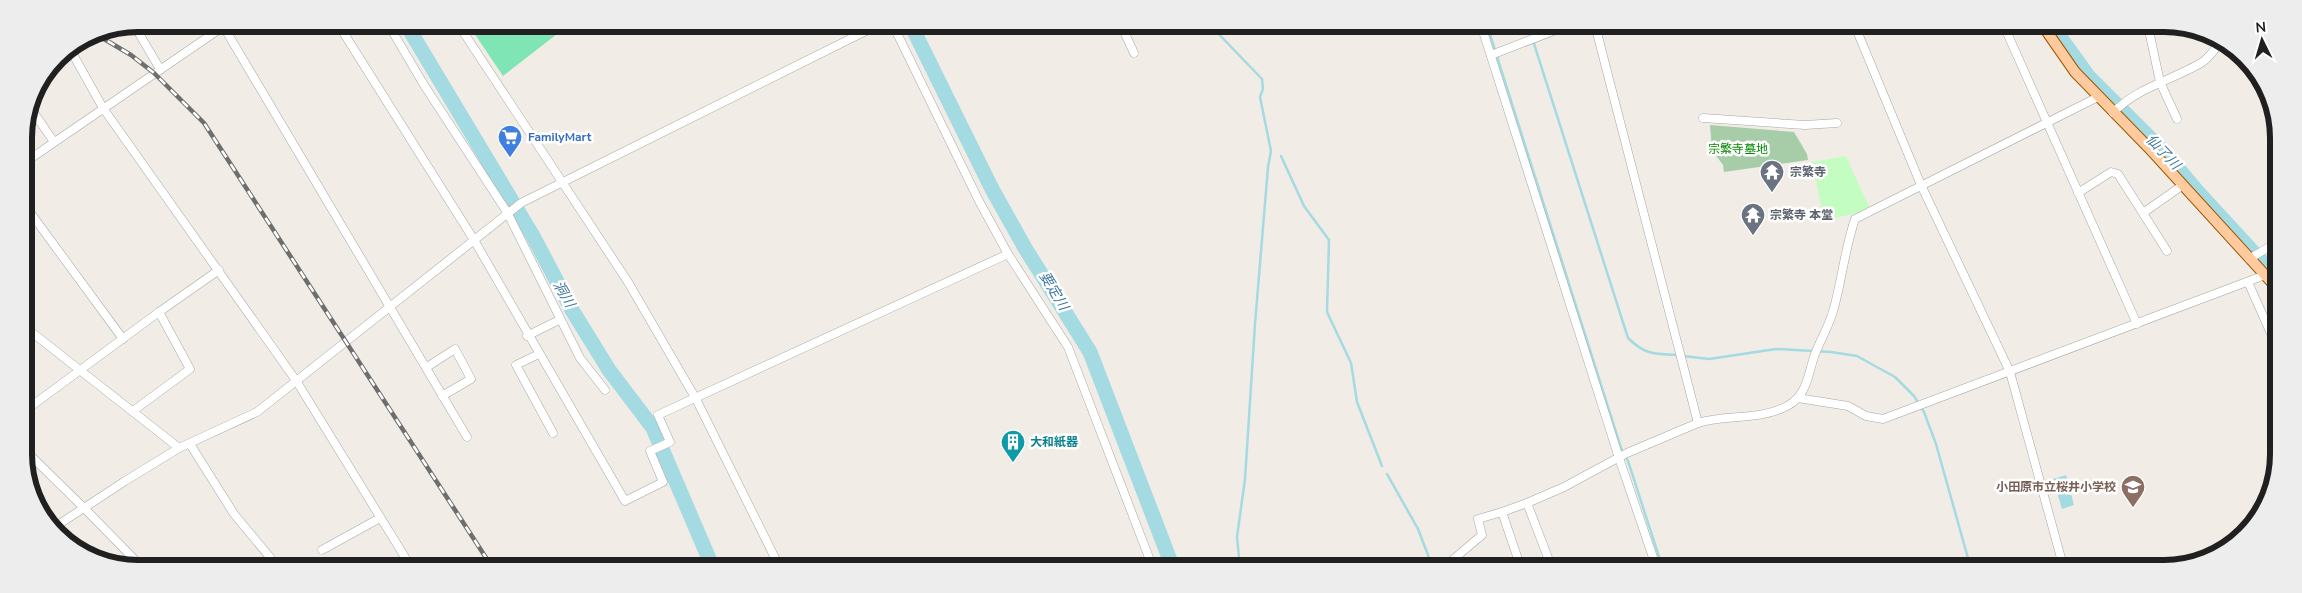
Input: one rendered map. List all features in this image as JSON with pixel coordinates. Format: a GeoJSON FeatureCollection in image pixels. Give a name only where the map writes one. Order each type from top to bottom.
{"type":"FeatureCollection","features":[{"type":"Feature","properties":{"kind":"main road"},"geometry":{"type":"LineString","coordinates":[[2047,32],[2075,72],[2149,148],[2270,280]]}},
{"type":"Feature","properties":{"kind":"street"},"geometry":{"type":"LineString","coordinates":[[1483,32],[1654,560]]}},
{"type":"Feature","properties":{"kind":"street"},"geometry":{"type":"LineString","coordinates":[[1491,55],[1552,32]]}},
{"type":"Feature","properties":{"kind":"street"},"geometry":{"type":"LineString","coordinates":[[1597,32],[1698,423]]}},
{"type":"Feature","properties":{"kind":"street"},"geometry":{"type":"LineString","coordinates":[[1858,32],[1921,186],[2010,372],[2062,560]]}},
{"type":"Feature","properties":{"kind":"street"},"geometry":{"type":"LineString","coordinates":[[2007,32],[2137,324]]}},
{"type":"Feature","properties":{"kind":"street"},"geometry":{"type":"LineString","coordinates":[[2149,32],[2160,82],[2176,119]]}},
{"type":"Feature","properties":{"kind":"street"},"geometry":{"type":"LineString","coordinates":[[139,33],[160,69]]}},
{"type":"Feature","properties":{"kind":"street"},"geometry":{"type":"LineString","coordinates":[[33,157],[212,33]]}},
{"type":"Feature","properties":{"kind":"street"},"geometry":{"type":"LineString","coordinates":[[229,33],[427,366],[442,396],[467,437]]}},
{"type":"Feature","properties":{"kind":"street"},"geometry":{"type":"LineString","coordinates":[[344,33],[474,240],[625,501],[663,482],[650,451],[670,442],[658,415],[1008,254]]}},
{"type":"Feature","properties":{"kind":"street"},"geometry":{"type":"LineString","coordinates":[[393,33],[424,85],[508,212],[559,320],[580,358],[605,390]]}},
{"type":"Feature","properties":{"kind":"street"},"geometry":{"type":"LineString","coordinates":[[464,33],[628,282],[696,399],[776,560]]}},
{"type":"Feature","properties":{"kind":"street"},"geometry":{"type":"LineString","coordinates":[[58,524],[125,480],[179,448],[257,412],[521,203],[863,33]]}},
{"type":"Feature","properties":{"kind":"street"},"geometry":{"type":"LineString","coordinates":[[897,33],[979,201],[1008,254],[1068,346],[1150,560]]}},
{"type":"Feature","properties":{"kind":"street"},"geometry":{"type":"LineString","coordinates":[[1124,33],[1134,53]]}},
{"type":"Feature","properties":{"kind":"street"},"geometry":{"type":"LineString","coordinates":[[2114,112],[2122,104],[2160,82],[2202,62],[2217,46]]}},
{"type":"Feature","properties":{"kind":"street"},"geometry":{"type":"LineString","coordinates":[[73,55],[103,108],[297,382],[407,560]]}},
{"type":"Feature","properties":{"kind":"street"},"geometry":{"type":"LineString","coordinates":[[1452,560],[1482,534],[1478,519],[1502,512],[1564,487],[1622,456],[1698,423],[1710,419],[1754,416],[1774,412],[1788,406],[1804,390],[1815,355],[1834,311],[1855,220],[2048,124],[2098,97]]}},
{"type":"Feature","properties":{"kind":"street"},"geometry":{"type":"LineString","coordinates":[[35,115],[54,142]]}},
{"type":"Feature","properties":{"kind":"street"},"geometry":{"type":"LineString","coordinates":[[1703,118],[1805,126],[1836,123]]}},
{"type":"Feature","properties":{"kind":"street"},"geometry":{"type":"LineString","coordinates":[[2078,193],[2111,172],[2118,174],[2167,251]]}},
{"type":"Feature","properties":{"kind":"street"},"geometry":{"type":"LineString","coordinates":[[2061,177],[2070,174]]}},
{"type":"Feature","properties":{"kind":"street"},"geometry":{"type":"LineString","coordinates":[[2143,213],[2183,185]]}},
{"type":"Feature","properties":{"kind":"street"},"geometry":{"type":"LineString","coordinates":[[33,216],[123,339]]}},
{"type":"Feature","properties":{"kind":"street"},"geometry":{"type":"LineString","coordinates":[[2250,258],[2270,246]]}},
{"type":"Feature","properties":{"kind":"street"},"geometry":{"type":"LineString","coordinates":[[32,405],[219,270]]}},
{"type":"Feature","properties":{"kind":"street"},"geometry":{"type":"LineString","coordinates":[[1798,398],[1848,406],[1866,416],[1883,420],[2265,275]]}},
{"type":"Feature","properties":{"kind":"street"},"geometry":{"type":"LineString","coordinates":[[2248,282],[2270,332]]}},
{"type":"Feature","properties":{"kind":"street"},"geometry":{"type":"LineString","coordinates":[[132,411],[190,369],[159,312]]}},
{"type":"Feature","properties":{"kind":"street"},"geometry":{"type":"LineString","coordinates":[[528,336],[559,320]]}},
{"type":"Feature","properties":{"kind":"street"},"geometry":{"type":"LineString","coordinates":[[32,333],[179,448]]}},
{"type":"Feature","properties":{"kind":"street"},"geometry":{"type":"LineString","coordinates":[[427,366],[456,349],[471,379],[442,396]]}},
{"type":"Feature","properties":{"kind":"street"},"geometry":{"type":"LineString","coordinates":[[539,354],[516,365],[553,433]]}},
{"type":"Feature","properties":{"kind":"street"},"geometry":{"type":"LineString","coordinates":[[190,444],[234,514],[272,560]]}},
{"type":"Feature","properties":{"kind":"street"},"geometry":{"type":"LineString","coordinates":[[32,457],[135,560]]}},
{"type":"Feature","properties":{"kind":"street"},"geometry":{"type":"LineString","coordinates":[[1527,502],[1549,560]]}},
{"type":"Feature","properties":{"kind":"street"},"geometry":{"type":"LineString","coordinates":[[1502,512],[1518,560]]}},
{"type":"Feature","properties":{"kind":"street"},"geometry":{"type":"LineString","coordinates":[[322,550],[380,518]]}},
{"type":"Feature","properties":{"kind":"green space"},"geometry":{"type":"Polygon","coordinates":[[[474,33],[559,33],[503,76],[474,33]]]}},
{"type":"Feature","properties":{"kind":"green space","name":"宗繁寺墓地"},"geometry":{"type":"Polygon","coordinates":[[[1710,125],[1794,132],[1807,154],[1808,160],[1724,172],[1723,165],[1712,150],[1710,125]]]}},
{"type":"Feature","properties":{"kind":"green space"},"geometry":{"type":"Polygon","coordinates":[[[1846,156],[1869,207],[1858,213],[1824,220],[1812,162],[1846,156]]]}},
{"type":"Feature","properties":{"kind":"water"},"geometry":{"type":"Polygon","coordinates":[[[2066,475],[2074,505],[2062,509],[2053,479],[2066,475]]]}},
{"type":"Feature","properties":{"kind":"waterway"},"geometry":{"type":"LineString","coordinates":[[1217,32],[1262,79],[1263,89],[1260,97],[1271,151],[1268,167],[1255,324],[1245,479],[1237,537],[1239,560]]}},
{"type":"Feature","properties":{"kind":"waterway"},"geometry":{"type":"LineString","coordinates":[[1489,32],[1621,448],[1628,461],[1660,560]]}},
{"type":"Feature","properties":{"kind":"waterway"},"geometry":{"type":"LineString","coordinates":[[1530,32],[1628,338],[1645,351],[1678,355]]}},
{"type":"Feature","properties":{"kind":"waterway","name":"仙了川"},"geometry":{"type":"LineString","coordinates":[[2056,32],[2088,76],[2165,153],[2270,270]]}},
{"type":"Feature","properties":{"kind":"waterway","name":"洞川"},"geometry":{"type":"LineString","coordinates":[[411,33],[533,236],[572,310],[609,370],[653,428],[710,560]]}},
{"type":"Feature","properties":{"kind":"waterway","name":"要定川"},"geometry":{"type":"LineString","coordinates":[[915,33],[992,189],[1025,248],[1090,352],[1170,560]]}},
{"type":"Feature","properties":{"kind":"waterway"},"geometry":{"type":"LineString","coordinates":[[1281,156],[1304,206],[1329,240],[1327,312],[1351,363],[1357,402],[1382,466]]}},
{"type":"Feature","properties":{"kind":"waterway"},"geometry":{"type":"LineString","coordinates":[[1683,356],[1709,359],[1776,349],[1831,352],[1857,356],[1895,377],[1914,396],[1924,412],[1936,444],[1968,560]]}},
{"type":"Feature","properties":{"kind":"waterway"},"geometry":{"type":"LineString","coordinates":[[1387,474],[1418,529],[1430,560]]}},
{"type":"Feature","properties":{"kind":"railway"},"geometry":{"type":"LineString","coordinates":[[103,38],[131,55],[154,73],[204,123],[487,560]]}},
{"type":"Feature","properties":{"kind":"place","name":"FamilyMart"},"geometry":{"type":"Point","coordinates":[510,158]}},
{"type":"Feature","properties":{"kind":"place","name":"宗繁寺"},"geometry":{"type":"Point","coordinates":[1772,193]}},
{"type":"Feature","properties":{"kind":"place","name":"宗繁寺 本堂"},"geometry":{"type":"Point","coordinates":[1753,236]}},
{"type":"Feature","properties":{"kind":"place","name":"大和紙器"},"geometry":{"type":"Point","coordinates":[1013,463]}},
{"type":"Feature","properties":{"kind":"place","name":"小田原市立桜井小学校"},"geometry":{"type":"Point","coordinates":[2133,508]}}]}
